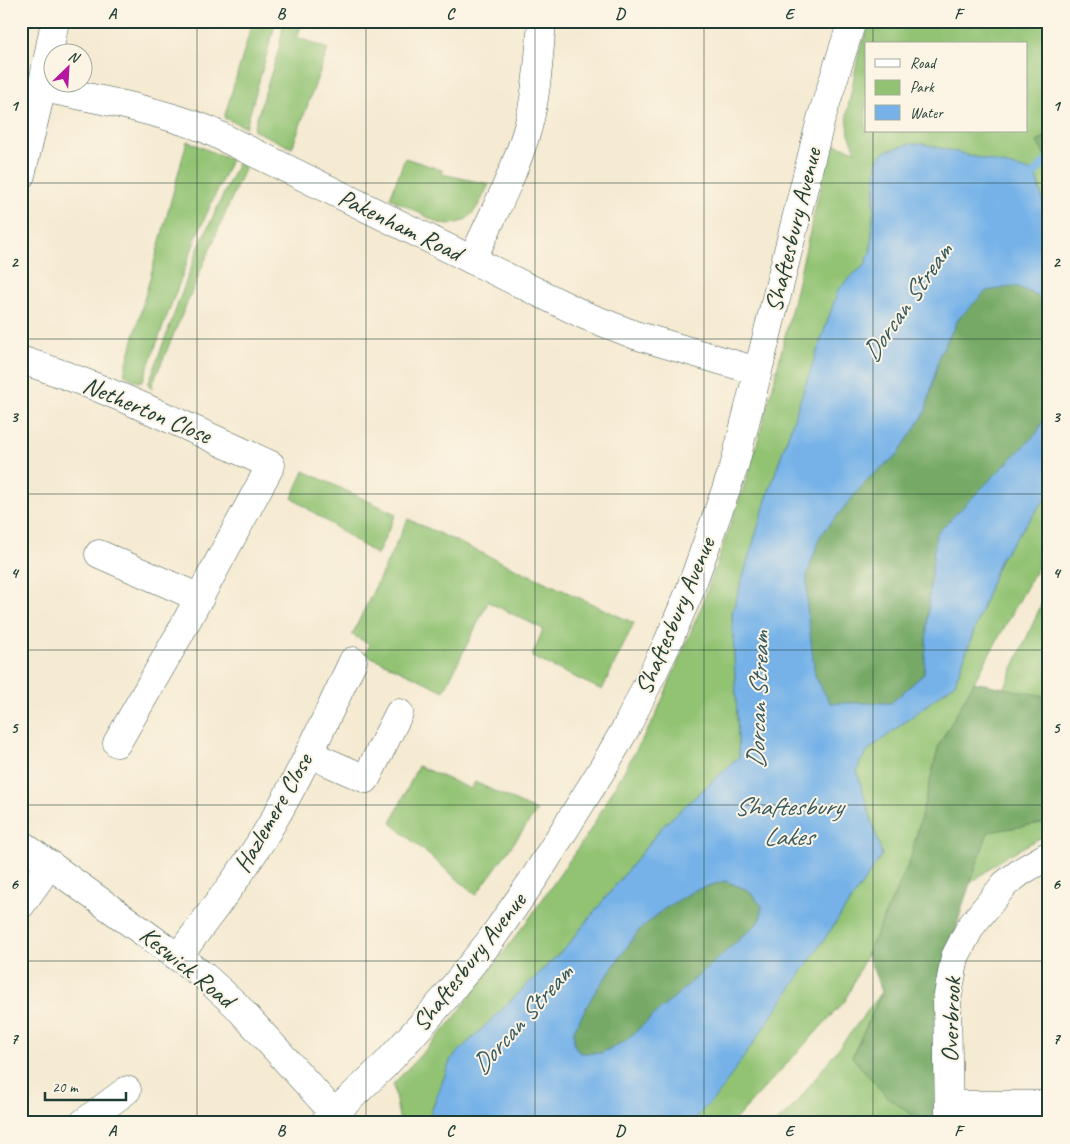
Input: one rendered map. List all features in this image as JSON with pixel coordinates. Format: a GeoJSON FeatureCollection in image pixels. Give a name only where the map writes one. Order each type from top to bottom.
{"type":"FeatureCollection","features":[{"type":"Feature","properties":{"kind":"street"},"geometry":{"type":"LineString","coordinates":[[51,42],[55,21]]}},
{"type":"Feature","properties":{"kind":"street"},"geometry":{"type":"LineString","coordinates":[[472,260],[509,178],[528,127],[535,95],[542,21]]}},
{"type":"Feature","properties":{"kind":"street","name":"Shaftesbury Avenue"},"geometry":{"type":"LineString","coordinates":[[329,1118],[385,1065],[444,999],[490,941],[535,878],[618,742],[667,644],[689,594],[734,467],[821,119],[852,21]]}},
{"type":"Feature","properties":{"kind":"street"},"geometry":{"type":"LineString","coordinates":[[21,176],[42,88]]}},
{"type":"Feature","properties":{"kind":"street","name":"Pakenham Road"},"geometry":{"type":"LineString","coordinates":[[61,92],[144,109],[206,129],[545,297],[610,326],[757,370]]}},
{"type":"Feature","properties":{"kind":"street","name":"Netherton Close"},"geometry":{"type":"LineString","coordinates":[[21,360],[136,404],[271,465],[200,598]]}},
{"type":"Feature","properties":{"kind":"street"},"geometry":{"type":"LineString","coordinates":[[99,554],[200,598],[116,743]]}},
{"type":"Feature","properties":{"kind":"street","name":"Hazlemere Close"},"geometry":{"type":"LineString","coordinates":[[178,956],[246,863],[270,826],[309,754],[353,661]]}},
{"type":"Feature","properties":{"kind":"street"},"geometry":{"type":"LineString","coordinates":[[309,754],[366,779],[399,712]]}},
{"type":"Feature","properties":{"kind":"street","name":"Keswick Road"},"geometry":{"type":"LineString","coordinates":[[21,844],[204,976],[235,1004],[329,1118]]}},
{"type":"Feature","properties":{"kind":"street","name":"Overbrook"},"geometry":{"type":"LineString","coordinates":[[1049,855],[1005,884],[971,926],[955,957],[947,1000],[949,1114],[1049,1105]]}},
{"type":"Feature","properties":{"kind":"street"},"geometry":{"type":"LineString","coordinates":[[21,905],[50,864]]}},
{"type":"Feature","properties":{"kind":"street"},"geometry":{"type":"LineString","coordinates":[[83,1123],[127,1090]]}},
{"type":"Feature","properties":{"kind":"green space"},"geometry":{"type":"Polygon","coordinates":[[[253,21],[276,21],[246,127],[224,118],[253,21]]]}},
{"type":"Feature","properties":{"kind":"green space"},"geometry":{"type":"Polygon","coordinates":[[[284,21],[303,21],[297,37],[328,49],[292,148],[253,130],[279,49],[284,21]]]}},
{"type":"Feature","properties":{"kind":"green space"},"geometry":{"type":"Polygon","coordinates":[[[871,21],[1049,21],[1049,133],[1037,142],[1049,163],[1049,225],[1035,172],[877,159],[871,249],[865,265],[849,278],[838,291],[767,497],[732,613],[739,757],[663,826],[567,946],[451,1059],[427,1123],[400,1123],[393,1084],[448,1026],[531,916],[589,832],[655,717],[702,605],[750,469],[774,382],[831,143],[856,151],[849,134],[847,113],[859,52],[871,21]]]}},
{"type":"Feature","properties":{"kind":"green space"},"geometry":{"type":"Polygon","coordinates":[[[1049,133],[1049,163],[1037,142],[1049,133]]]}},
{"type":"Feature","properties":{"kind":"green space"},"geometry":{"type":"Polygon","coordinates":[[[187,141],[231,160],[198,233],[143,380],[138,382],[124,374],[187,141]]]}},
{"type":"Feature","properties":{"kind":"green space"},"geometry":{"type":"Polygon","coordinates":[[[405,158],[442,170],[442,174],[489,184],[477,208],[466,219],[458,223],[439,223],[390,198],[405,158]]]}},
{"type":"Feature","properties":{"kind":"green space"},"geometry":{"type":"Polygon","coordinates":[[[238,163],[245,167],[152,385],[153,388],[149,387],[149,382],[198,249],[238,163]]]}},
{"type":"Feature","properties":{"kind":"green space"},"geometry":{"type":"Polygon","coordinates":[[[1016,286],[1049,301],[1049,408],[1037,433],[936,534],[930,586],[924,674],[891,703],[830,703],[815,677],[807,607],[807,575],[820,536],[868,479],[897,455],[925,413],[940,354],[959,318],[986,291],[1016,286]]]}},
{"type":"Feature","properties":{"kind":"green space"},"geometry":{"type":"Polygon","coordinates":[[[304,471],[396,514],[377,555],[292,498],[304,471]]]}},
{"type":"Feature","properties":{"kind":"green space"},"geometry":{"type":"Polygon","coordinates":[[[1049,494],[1049,547],[939,745],[910,861],[845,1001],[732,1123],[690,1123],[717,1095],[882,855],[857,772],[860,762],[870,749],[955,683],[1000,559],[1049,494]]]}},
{"type":"Feature","properties":{"kind":"green space"},"geometry":{"type":"Polygon","coordinates":[[[408,519],[634,623],[602,690],[532,657],[543,629],[488,602],[444,691],[365,654],[370,644],[352,635],[408,519]]]}},
{"type":"Feature","properties":{"kind":"green space"},"geometry":{"type":"Polygon","coordinates":[[[1049,587],[1049,697],[1004,689],[1049,587]]]}},
{"type":"Feature","properties":{"kind":"green space"},"geometry":{"type":"Polygon","coordinates":[[[974,682],[1049,697],[1048,822],[988,832],[964,901],[943,973],[937,1120],[916,1118],[887,1097],[852,1057],[882,992],[867,954],[910,861],[939,745],[974,682]]]}},
{"type":"Feature","properties":{"kind":"green space"},"geometry":{"type":"Polygon","coordinates":[[[418,766],[471,789],[475,782],[537,811],[476,895],[391,823],[418,766]]]}},
{"type":"Feature","properties":{"kind":"green space"},"geometry":{"type":"Polygon","coordinates":[[[1049,809],[1049,833],[1002,859],[970,884],[988,832],[1047,822],[1049,809]]]}},
{"type":"Feature","properties":{"kind":"green space"},"geometry":{"type":"Polygon","coordinates":[[[725,881],[748,890],[762,906],[760,921],[625,1041],[601,1053],[580,1053],[574,1045],[574,1030],[593,995],[639,930],[664,909],[695,890],[725,881]]]}},
{"type":"Feature","properties":{"kind":"green space"},"geometry":{"type":"Polygon","coordinates":[[[882,992],[852,1057],[937,1120],[937,1123],[775,1123],[794,1106],[882,992]]]}},
{"type":"Feature","properties":{"kind":"water","name":"Shaftesbury Lakes"},"geometry":{"type":"Polygon","coordinates":[[[910,144],[924,144],[1035,172],[1049,225],[1049,301],[1016,286],[986,291],[959,318],[940,354],[925,413],[897,455],[868,479],[820,536],[807,575],[807,607],[815,676],[830,703],[891,703],[924,674],[930,586],[936,534],[1037,433],[1049,408],[1049,494],[1000,559],[955,683],[870,749],[860,762],[857,772],[882,855],[717,1096],[690,1123],[427,1123],[451,1059],[567,946],[663,826],[739,757],[732,613],[767,497],[838,290],[865,265],[871,249],[877,159],[886,151],[910,144]],[[725,881],[695,890],[664,909],[639,930],[593,995],[574,1030],[574,1045],[580,1053],[601,1053],[625,1041],[760,921],[762,906],[748,890],[725,881]]]}},
{"type":"Feature","properties":{"kind":"waterway","name":"Dorcan Stream"},"geometry":{"type":"LineString","coordinates":[[1029,179],[1049,158]]}}]}
